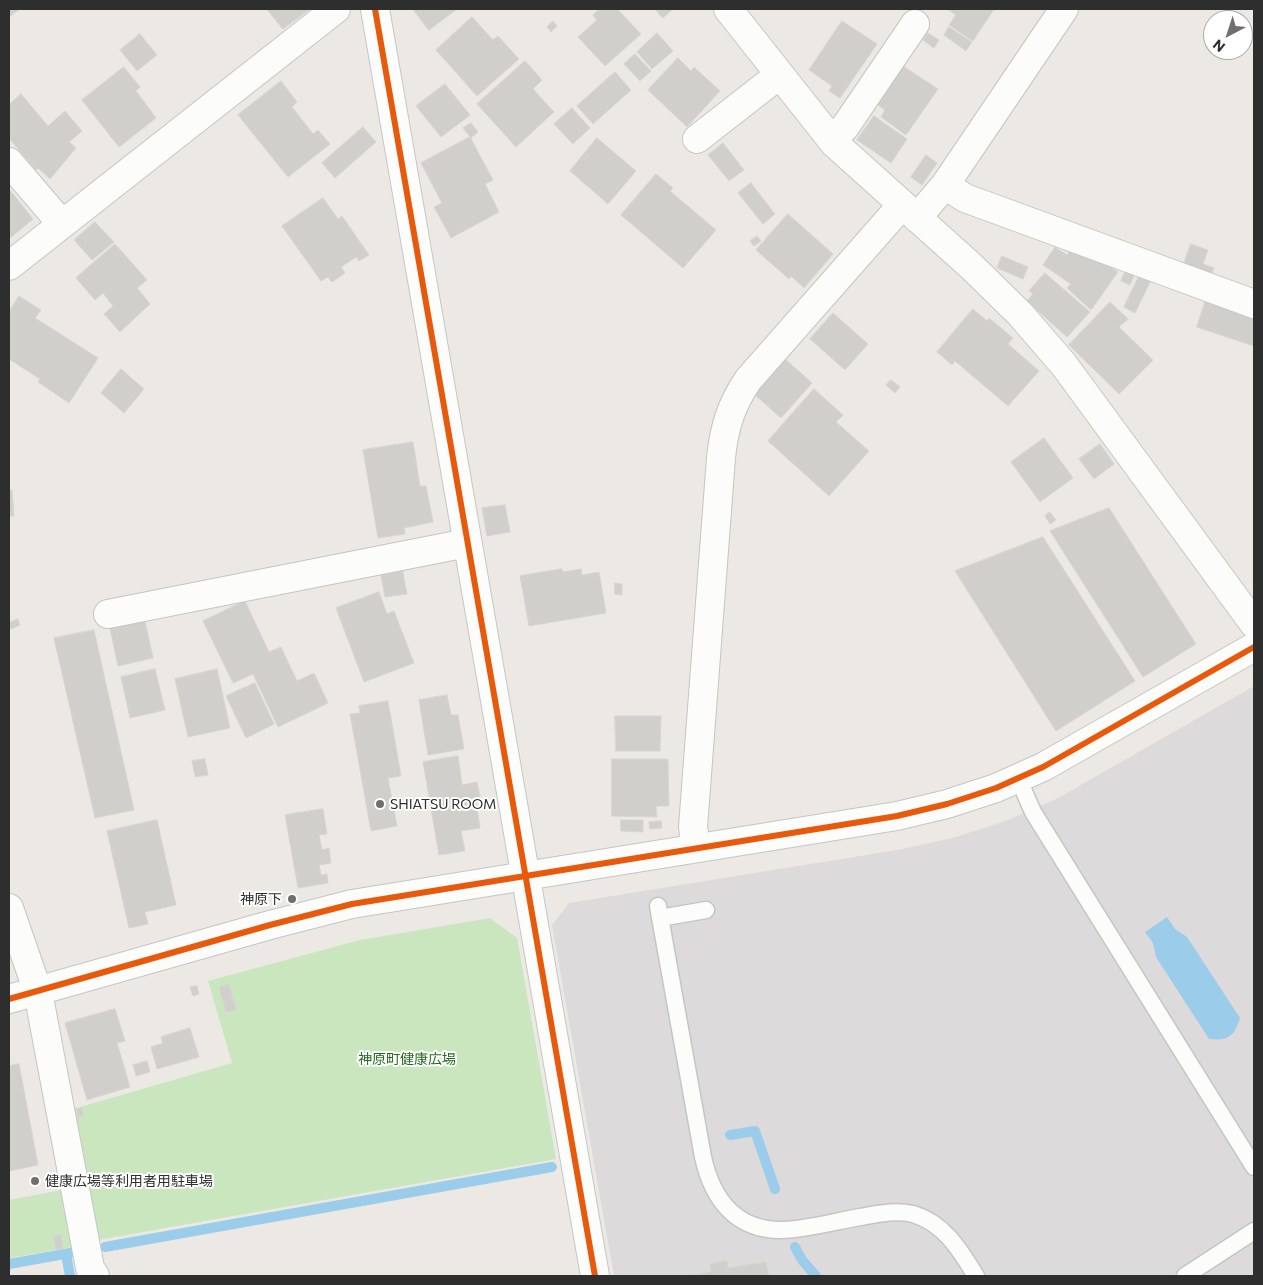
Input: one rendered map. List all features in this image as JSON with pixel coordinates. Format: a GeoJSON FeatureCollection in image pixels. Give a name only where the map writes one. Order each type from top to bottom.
{"type":"FeatureCollection","features":[{"type":"Feature","properties":{"kind":"street"},"geometry":{"type":"LineString","coordinates":[[9,266],[336,9]]}},
{"type":"Feature","properties":{"kind":"street"},"geometry":{"type":"LineString","coordinates":[[375,9],[596,1276]]}},
{"type":"Feature","properties":{"kind":"street"},"geometry":{"type":"LineString","coordinates":[[728,9],[831,139],[972,267],[1020,314],[1064,364],[1254,624]]}},
{"type":"Feature","properties":{"kind":"street"},"geometry":{"type":"LineString","coordinates":[[696,848],[693,827],[721,458],[728,417],[736,398],[748,380],[910,211],[945,185],[1064,9]]}},
{"type":"Feature","properties":{"kind":"street"},"geometry":{"type":"LineString","coordinates":[[831,139],[845,127],[915,24]]}},
{"type":"Feature","properties":{"kind":"street"},"geometry":{"type":"LineString","coordinates":[[697,139],[779,75]]}},
{"type":"Feature","properties":{"kind":"street"},"geometry":{"type":"LineString","coordinates":[[9,162],[62,224]]}},
{"type":"Feature","properties":{"kind":"street"},"geometry":{"type":"LineString","coordinates":[[945,185],[965,198],[1254,304]]}},
{"type":"Feature","properties":{"kind":"street"},"geometry":{"type":"LineString","coordinates":[[108,614],[467,543]]}},
{"type":"Feature","properties":{"kind":"street"},"geometry":{"type":"LineString","coordinates":[[9,999],[311,914],[377,900],[896,816],[947,804],[996,788],[1088,742],[1254,646]]}},
{"type":"Feature","properties":{"kind":"street"},"geometry":{"type":"LineString","coordinates":[[9,908],[38,992],[90,1268],[95,1276]]}},
{"type":"Feature","properties":{"kind":"lane"},"geometry":{"type":"LineString","coordinates":[[1018,778],[1032,812],[1254,1167]]}},
{"type":"Feature","properties":{"kind":"lane"},"geometry":{"type":"LineString","coordinates":[[706,910],[659,912],[706,1172],[708,1180],[720,1201],[737,1217],[758,1227],[782,1230],[893,1211],[914,1214],[933,1223],[950,1236],[976,1276]]}},
{"type":"Feature","properties":{"kind":"lane"},"geometry":{"type":"LineString","coordinates":[[1185,1276],[1254,1231]]}},
{"type":"Feature","properties":{"kind":"shaded area"},"geometry":{"type":"Polygon","coordinates":[[[1254,686],[1254,1276],[614,1276],[552,925],[569,903],[903,849],[956,837],[1008,820],[1058,798],[1254,686]]]}},
{"type":"Feature","properties":{"kind":"green space","name":"神原町健康広場"},"geometry":{"type":"Polygon","coordinates":[[[490,918],[517,938],[556,1159],[98,1240],[73,1109],[232,1063],[208,981],[360,940],[490,918]]]}},
{"type":"Feature","properties":{"kind":"green space"},"geometry":{"type":"Polygon","coordinates":[[[62,1190],[73,1247],[9,1258],[9,1200],[62,1190]]]}},
{"type":"Feature","properties":{"kind":"water"},"geometry":{"type":"Polygon","coordinates":[[[1167,917],[1175,929],[1187,937],[1240,1018],[1233,1034],[1226,1038],[1209,1039],[1156,957],[1153,943],[1145,932],[1167,917]]]}},
{"type":"Feature","properties":{"kind":"building"},"geometry":{"type":"Polygon","coordinates":[[[9,9],[20,9],[9,17],[9,9]]]}},
{"type":"Feature","properties":{"kind":"building"},"geometry":{"type":"Polygon","coordinates":[[[267,9],[310,9],[283,29],[267,9]]]}},
{"type":"Feature","properties":{"kind":"building"},"geometry":{"type":"Polygon","coordinates":[[[413,9],[457,9],[429,30],[413,9]]]}},
{"type":"Feature","properties":{"kind":"building"},"geometry":{"type":"Polygon","coordinates":[[[600,9],[617,9],[641,34],[605,66],[578,37],[597,20],[593,15],[600,9]]]}},
{"type":"Feature","properties":{"kind":"building"},"geometry":{"type":"Polygon","coordinates":[[[655,9],[673,9],[663,18],[655,9]]]}},
{"type":"Feature","properties":{"kind":"building"},"geometry":{"type":"Polygon","coordinates":[[[947,9],[994,9],[973,41],[949,25],[956,15],[947,9]]]}},
{"type":"Feature","properties":{"kind":"building"},"geometry":{"type":"Polygon","coordinates":[[[472,17],[493,40],[498,36],[519,59],[477,96],[436,50],[472,17]]]}},
{"type":"Feature","properties":{"kind":"building"},"geometry":{"type":"Polygon","coordinates":[[[553,21],[557,26],[551,32],[547,27],[553,21]]]}},
{"type":"Feature","properties":{"kind":"building"},"geometry":{"type":"Polygon","coordinates":[[[842,21],[877,44],[840,98],[829,91],[832,86],[809,70],[842,21]]]}},
{"type":"Feature","properties":{"kind":"building"},"geometry":{"type":"Polygon","coordinates":[[[949,27],[972,42],[966,51],[944,35],[949,27]]]}},
{"type":"Feature","properties":{"kind":"building"},"geometry":{"type":"Polygon","coordinates":[[[657,33],[673,51],[652,69],[637,52],[657,33]]]}},
{"type":"Feature","properties":{"kind":"building"},"geometry":{"type":"Polygon","coordinates":[[[928,33],[939,40],[934,48],[923,40],[928,33]]]}},
{"type":"Feature","properties":{"kind":"building"},"geometry":{"type":"Polygon","coordinates":[[[140,34],[157,55],[137,71],[120,50],[140,34]]]}},
{"type":"Feature","properties":{"kind":"building"},"geometry":{"type":"Polygon","coordinates":[[[635,54],[651,71],[640,81],[624,64],[635,54]]]}},
{"type":"Feature","properties":{"kind":"building"},"geometry":{"type":"Polygon","coordinates":[[[678,58],[691,71],[694,67],[720,91],[687,127],[648,90],[678,58]]]}},
{"type":"Feature","properties":{"kind":"building"},"geometry":{"type":"Polygon","coordinates":[[[525,61],[542,80],[533,89],[554,112],[516,147],[477,104],[525,61]]]}},
{"type":"Feature","properties":{"kind":"building"},"geometry":{"type":"Polygon","coordinates":[[[903,66],[938,89],[906,135],[881,117],[885,110],[877,104],[903,66]]]}},
{"type":"Feature","properties":{"kind":"building"},"geometry":{"type":"Polygon","coordinates":[[[124,67],[140,87],[136,91],[156,118],[119,147],[82,100],[124,67]]]}},
{"type":"Feature","properties":{"kind":"building"},"geometry":{"type":"Polygon","coordinates":[[[615,72],[631,90],[593,124],[577,106],[615,72]]]}},
{"type":"Feature","properties":{"kind":"building"},"geometry":{"type":"Polygon","coordinates":[[[281,81],[297,102],[292,107],[313,134],[318,130],[330,144],[288,177],[238,115],[281,81]]]}},
{"type":"Feature","properties":{"kind":"building"},"geometry":{"type":"Polygon","coordinates":[[[445,84],[470,115],[441,137],[416,106],[445,84]]]}},
{"type":"Feature","properties":{"kind":"building"},"geometry":{"type":"Polygon","coordinates":[[[21,94],[48,126],[65,111],[82,131],[69,142],[76,148],[50,179],[38,168],[36,170],[9,138],[9,105],[21,94]]]}},
{"type":"Feature","properties":{"kind":"building"},"geometry":{"type":"Polygon","coordinates":[[[572,108],[590,128],[573,144],[554,124],[572,108]]]}},
{"type":"Feature","properties":{"kind":"building"},"geometry":{"type":"Polygon","coordinates":[[[874,116],[907,139],[891,163],[857,140],[874,116]]]}},
{"type":"Feature","properties":{"kind":"building"},"geometry":{"type":"Polygon","coordinates":[[[471,123],[478,132],[471,138],[463,128],[471,123]]]}},
{"type":"Feature","properties":{"kind":"building"},"geometry":{"type":"Polygon","coordinates":[[[363,127],[376,142],[335,178],[322,163],[363,127]]]}},
{"type":"Feature","properties":{"kind":"building"},"geometry":{"type":"Polygon","coordinates":[[[470,137],[493,180],[485,184],[499,212],[451,238],[434,207],[442,203],[421,163],[470,137]]]}},
{"type":"Feature","properties":{"kind":"building"},"geometry":{"type":"Polygon","coordinates":[[[597,138],[636,171],[608,204],[570,171],[597,138]]]}},
{"type":"Feature","properties":{"kind":"building"},"geometry":{"type":"Polygon","coordinates":[[[723,143],[744,170],[729,181],[708,155],[723,143]]]}},
{"type":"Feature","properties":{"kind":"building"},"geometry":{"type":"Polygon","coordinates":[[[926,155],[937,163],[922,185],[911,177],[926,155]]]}},
{"type":"Feature","properties":{"kind":"building"},"geometry":{"type":"Polygon","coordinates":[[[656,174],[673,188],[670,191],[716,230],[683,268],[621,215],[656,174]]]}},
{"type":"Feature","properties":{"kind":"building"},"geometry":{"type":"Polygon","coordinates":[[[751,183],[775,214],[763,224],[738,193],[751,183]]]}},
{"type":"Feature","properties":{"kind":"building"},"geometry":{"type":"Polygon","coordinates":[[[9,189],[33,219],[9,239],[9,189]]]}},
{"type":"Feature","properties":{"kind":"building"},"geometry":{"type":"Polygon","coordinates":[[[323,198],[338,219],[342,216],[369,255],[359,261],[356,257],[341,267],[345,273],[332,282],[328,277],[321,281],[282,226],[323,198]]]}},
{"type":"Feature","properties":{"kind":"building"},"geometry":{"type":"Polygon","coordinates":[[[788,214],[833,254],[804,288],[791,276],[789,279],[756,250],[788,214]]]}},
{"type":"Feature","properties":{"kind":"building"},"geometry":{"type":"Polygon","coordinates":[[[95,222],[114,242],[92,260],[74,240],[95,222]]]}},
{"type":"Feature","properties":{"kind":"building"},"geometry":{"type":"Polygon","coordinates":[[[757,236],[761,241],[754,246],[750,241],[757,236]]]}},
{"type":"Feature","properties":{"kind":"building"},"geometry":{"type":"Polygon","coordinates":[[[1075,243],[1118,272],[1091,310],[1067,288],[1071,284],[1043,265],[1055,247],[1067,255],[1075,243]]]}},
{"type":"Feature","properties":{"kind":"building"},"geometry":{"type":"Polygon","coordinates":[[[115,244],[147,280],[137,288],[150,304],[120,332],[104,314],[113,306],[103,293],[95,300],[76,278],[115,244]]]}},
{"type":"Feature","properties":{"kind":"building"},"geometry":{"type":"Polygon","coordinates":[[[1191,244],[1208,250],[1203,264],[1214,268],[1211,276],[1183,266],[1191,244]]]}},
{"type":"Feature","properties":{"kind":"building"},"geometry":{"type":"Polygon","coordinates":[[[1002,256],[1028,267],[1023,279],[997,268],[1002,256]]]}},
{"type":"Feature","properties":{"kind":"building"},"geometry":{"type":"Polygon","coordinates":[[[1127,267],[1136,271],[1130,285],[1121,281],[1127,267]]]}},
{"type":"Feature","properties":{"kind":"building"},"geometry":{"type":"Polygon","coordinates":[[[1045,273],[1090,312],[1067,337],[1027,301],[1033,294],[1029,291],[1045,273]]]}},
{"type":"Feature","properties":{"kind":"building"},"geometry":{"type":"Polygon","coordinates":[[[1140,274],[1151,280],[1135,313],[1124,307],[1140,274]]]}},
{"type":"Feature","properties":{"kind":"building"},"geometry":{"type":"Polygon","coordinates":[[[19,296],[41,310],[35,318],[98,358],[69,403],[38,382],[40,379],[9,359],[9,312],[19,296]]]}},
{"type":"Feature","properties":{"kind":"building"},"geometry":{"type":"Polygon","coordinates":[[[1207,296],[1254,312],[1254,346],[1197,327],[1207,296]]]}},
{"type":"Feature","properties":{"kind":"building"},"geometry":{"type":"Polygon","coordinates":[[[1110,302],[1128,319],[1119,327],[1153,360],[1119,394],[1069,345],[1110,302]]]}},
{"type":"Feature","properties":{"kind":"building"},"geometry":{"type":"Polygon","coordinates":[[[973,309],[987,321],[989,318],[1013,338],[1008,344],[1039,371],[1008,406],[955,361],[952,365],[937,352],[973,309]]]}},
{"type":"Feature","properties":{"kind":"building"},"geometry":{"type":"Polygon","coordinates":[[[833,313],[868,344],[845,370],[810,339],[833,313]]]}},
{"type":"Feature","properties":{"kind":"building"},"geometry":{"type":"Polygon","coordinates":[[[785,359],[812,383],[781,418],[754,394],[785,359]]]}},
{"type":"Feature","properties":{"kind":"building"},"geometry":{"type":"Polygon","coordinates":[[[121,369],[144,389],[124,413],[101,393],[121,369]]]}},
{"type":"Feature","properties":{"kind":"building"},"geometry":{"type":"Polygon","coordinates":[[[891,380],[900,387],[895,393],[886,385],[891,380]]]}},
{"type":"Feature","properties":{"kind":"building"},"geometry":{"type":"Polygon","coordinates":[[[814,389],[843,415],[836,422],[869,451],[829,496],[768,441],[814,389]]]}},
{"type":"Feature","properties":{"kind":"building"},"geometry":{"type":"Polygon","coordinates":[[[1044,438],[1073,478],[1040,502],[1011,462],[1044,438]]]}},
{"type":"Feature","properties":{"kind":"building"},"geometry":{"type":"Polygon","coordinates":[[[413,442],[420,486],[426,486],[433,522],[404,528],[405,534],[378,538],[363,450],[413,442]]]}},
{"type":"Feature","properties":{"kind":"building"},"geometry":{"type":"Polygon","coordinates":[[[1100,444],[1114,464],[1094,479],[1079,459],[1100,444]]]}},
{"type":"Feature","properties":{"kind":"building"},"geometry":{"type":"Polygon","coordinates":[[[9,490],[12,490],[14,516],[9,516],[9,490]]]}},
{"type":"Feature","properties":{"kind":"building"},"geometry":{"type":"Polygon","coordinates":[[[505,505],[510,532],[487,536],[482,508],[505,505]]]}},
{"type":"Feature","properties":{"kind":"building"},"geometry":{"type":"Polygon","coordinates":[[[1109,508],[1196,644],[1143,677],[1050,531],[1109,508]]]}},
{"type":"Feature","properties":{"kind":"building"},"geometry":{"type":"Polygon","coordinates":[[[1050,512],[1056,520],[1050,524],[1045,516],[1050,512]]]}},
{"type":"Feature","properties":{"kind":"building"},"geometry":{"type":"Polygon","coordinates":[[[1043,537],[1135,681],[1056,731],[955,571],[1043,537]]]}},
{"type":"Feature","properties":{"kind":"building"},"geometry":{"type":"Polygon","coordinates":[[[402,567],[407,594],[385,597],[380,570],[402,567]]]}},
{"type":"Feature","properties":{"kind":"building"},"geometry":{"type":"Polygon","coordinates":[[[562,569],[563,572],[581,569],[582,575],[599,572],[606,613],[529,626],[520,576],[562,569]]]}},
{"type":"Feature","properties":{"kind":"building"},"geometry":{"type":"Polygon","coordinates":[[[615,583],[622,584],[622,595],[615,594],[615,583]]]}},
{"type":"Feature","properties":{"kind":"building"},"geometry":{"type":"Polygon","coordinates":[[[379,592],[387,614],[394,611],[414,663],[364,682],[336,608],[379,592]]]}},
{"type":"Feature","properties":{"kind":"building"},"geometry":{"type":"Polygon","coordinates":[[[245,601],[269,652],[281,647],[297,681],[314,673],[328,703],[278,727],[253,674],[233,683],[203,621],[245,601]]]}},
{"type":"Feature","properties":{"kind":"building"},"geometry":{"type":"Polygon","coordinates":[[[144,616],[153,658],[118,666],[109,624],[144,616]]]}},
{"type":"Feature","properties":{"kind":"building"},"geometry":{"type":"Polygon","coordinates":[[[18,619],[20,625],[11,629],[9,623],[18,619]]]}},
{"type":"Feature","properties":{"kind":"building"},"geometry":{"type":"Polygon","coordinates":[[[94,630],[134,810],[95,818],[54,638],[94,630]]]}},
{"type":"Feature","properties":{"kind":"building"},"geometry":{"type":"Polygon","coordinates":[[[155,669],[165,710],[130,718],[121,677],[155,669]]]}},
{"type":"Feature","properties":{"kind":"building"},"geometry":{"type":"Polygon","coordinates":[[[217,669],[230,728],[188,737],[175,679],[217,669]]]}},
{"type":"Feature","properties":{"kind":"building"},"geometry":{"type":"Polygon","coordinates":[[[255,683],[274,724],[246,738],[226,696],[255,683]]]}},
{"type":"Feature","properties":{"kind":"building"},"geometry":{"type":"Polygon","coordinates":[[[447,695],[451,715],[458,715],[464,749],[428,755],[419,700],[447,695]]]}},
{"type":"Feature","properties":{"kind":"building"},"geometry":{"type":"Polygon","coordinates":[[[388,701],[401,776],[388,778],[397,826],[371,831],[350,714],[360,713],[359,706],[388,701]]]}},
{"type":"Feature","properties":{"kind":"building"},"geometry":{"type":"Polygon","coordinates":[[[615,716],[661,716],[660,751],[616,751],[615,716]]]}},
{"type":"Feature","properties":{"kind":"building"},"geometry":{"type":"Polygon","coordinates":[[[458,756],[462,785],[477,782],[481,801],[476,802],[480,828],[461,831],[465,851],[439,855],[423,762],[458,756]]]}},
{"type":"Feature","properties":{"kind":"building"},"geometry":{"type":"Polygon","coordinates":[[[205,759],[208,775],[195,777],[192,761],[205,759]]]}},
{"type":"Feature","properties":{"kind":"building"},"geometry":{"type":"Polygon","coordinates":[[[612,759],[668,759],[669,806],[656,806],[657,817],[612,816],[612,759]]]}},
{"type":"Feature","properties":{"kind":"building"},"geometry":{"type":"Polygon","coordinates":[[[323,809],[327,834],[319,835],[322,850],[329,848],[331,863],[319,865],[321,875],[327,874],[328,883],[298,888],[285,815],[323,809]]]}},
{"type":"Feature","properties":{"kind":"building"},"geometry":{"type":"Polygon","coordinates":[[[157,820],[176,905],[145,912],[148,924],[129,928],[107,831],[157,820]]]}},
{"type":"Feature","properties":{"kind":"building"},"geometry":{"type":"Polygon","coordinates":[[[621,820],[643,820],[643,832],[621,831],[621,820]]]}},
{"type":"Feature","properties":{"kind":"building"},"geometry":{"type":"Polygon","coordinates":[[[661,821],[662,828],[650,829],[649,822],[661,821]]]}},
{"type":"Feature","properties":{"kind":"building"},"geometry":{"type":"Polygon","coordinates":[[[229,984],[236,1010],[226,1012],[219,987],[229,984]]]}},
{"type":"Feature","properties":{"kind":"building"},"geometry":{"type":"Polygon","coordinates":[[[197,986],[199,994],[193,996],[190,987],[197,986]]]}},
{"type":"Feature","properties":{"kind":"building"},"geometry":{"type":"Polygon","coordinates":[[[115,1009],[125,1041],[117,1043],[130,1087],[87,1100],[65,1023],[115,1009]]]}},
{"type":"Feature","properties":{"kind":"building"},"geometry":{"type":"Polygon","coordinates":[[[190,1028],[199,1057],[157,1069],[151,1047],[163,1043],[161,1037],[190,1028]]]}},
{"type":"Feature","properties":{"kind":"building"},"geometry":{"type":"Polygon","coordinates":[[[147,1061],[150,1072],[136,1076],[133,1065],[147,1061]]]}},
{"type":"Feature","properties":{"kind":"building"},"geometry":{"type":"Polygon","coordinates":[[[19,1064],[38,1165],[9,1171],[9,1066],[19,1064]]]}},
{"type":"Feature","properties":{"kind":"building"},"geometry":{"type":"Polygon","coordinates":[[[82,1108],[83,1116],[78,1117],[77,1109],[82,1108]]]}},
{"type":"Feature","properties":{"kind":"building"},"geometry":{"type":"Polygon","coordinates":[[[61,1235],[63,1249],[56,1250],[54,1236],[61,1235]]]}},
{"type":"Feature","properties":{"kind":"building"},"geometry":{"type":"Polygon","coordinates":[[[727,1261],[728,1268],[766,1262],[769,1276],[690,1276],[711,1272],[710,1264],[727,1261]]]}},
{"type":"Feature","properties":{"kind":"waterway"},"geometry":{"type":"LineString","coordinates":[[730,1135],[755,1131],[775,1189]]}},
{"type":"Feature","properties":{"kind":"waterway"},"geometry":{"type":"LineString","coordinates":[[105,1247],[552,1167]]}},
{"type":"Feature","properties":{"kind":"waterway"},"geometry":{"type":"LineString","coordinates":[[795,1247],[802,1260],[816,1276]]}},
{"type":"Feature","properties":{"kind":"waterway"},"geometry":{"type":"LineString","coordinates":[[9,1264],[70,1253]]}},
{"type":"Feature","properties":{"kind":"waterway"},"geometry":{"type":"LineString","coordinates":[[66,1254],[70,1276]]}},
{"type":"Feature","properties":{"kind":"cycle path"},"geometry":{"type":"LineString","coordinates":[[375,9],[595,1276]]}},
{"type":"Feature","properties":{"kind":"cycle path"},"geometry":{"type":"LineString","coordinates":[[9,999],[270,925],[352,904],[897,816],[947,804],[996,788],[1043,767],[1254,647]]}},
{"type":"Feature","properties":{"kind":"place","name":"SHIATSU ROOM"},"geometry":{"type":"Point","coordinates":[380,804]}},
{"type":"Feature","properties":{"kind":"place","name":"神原下"},"geometry":{"type":"Point","coordinates":[292,899]}},
{"type":"Feature","properties":{"kind":"place","name":"健康広場等利用者用駐車場"},"geometry":{"type":"Point","coordinates":[35,1181]}}]}
